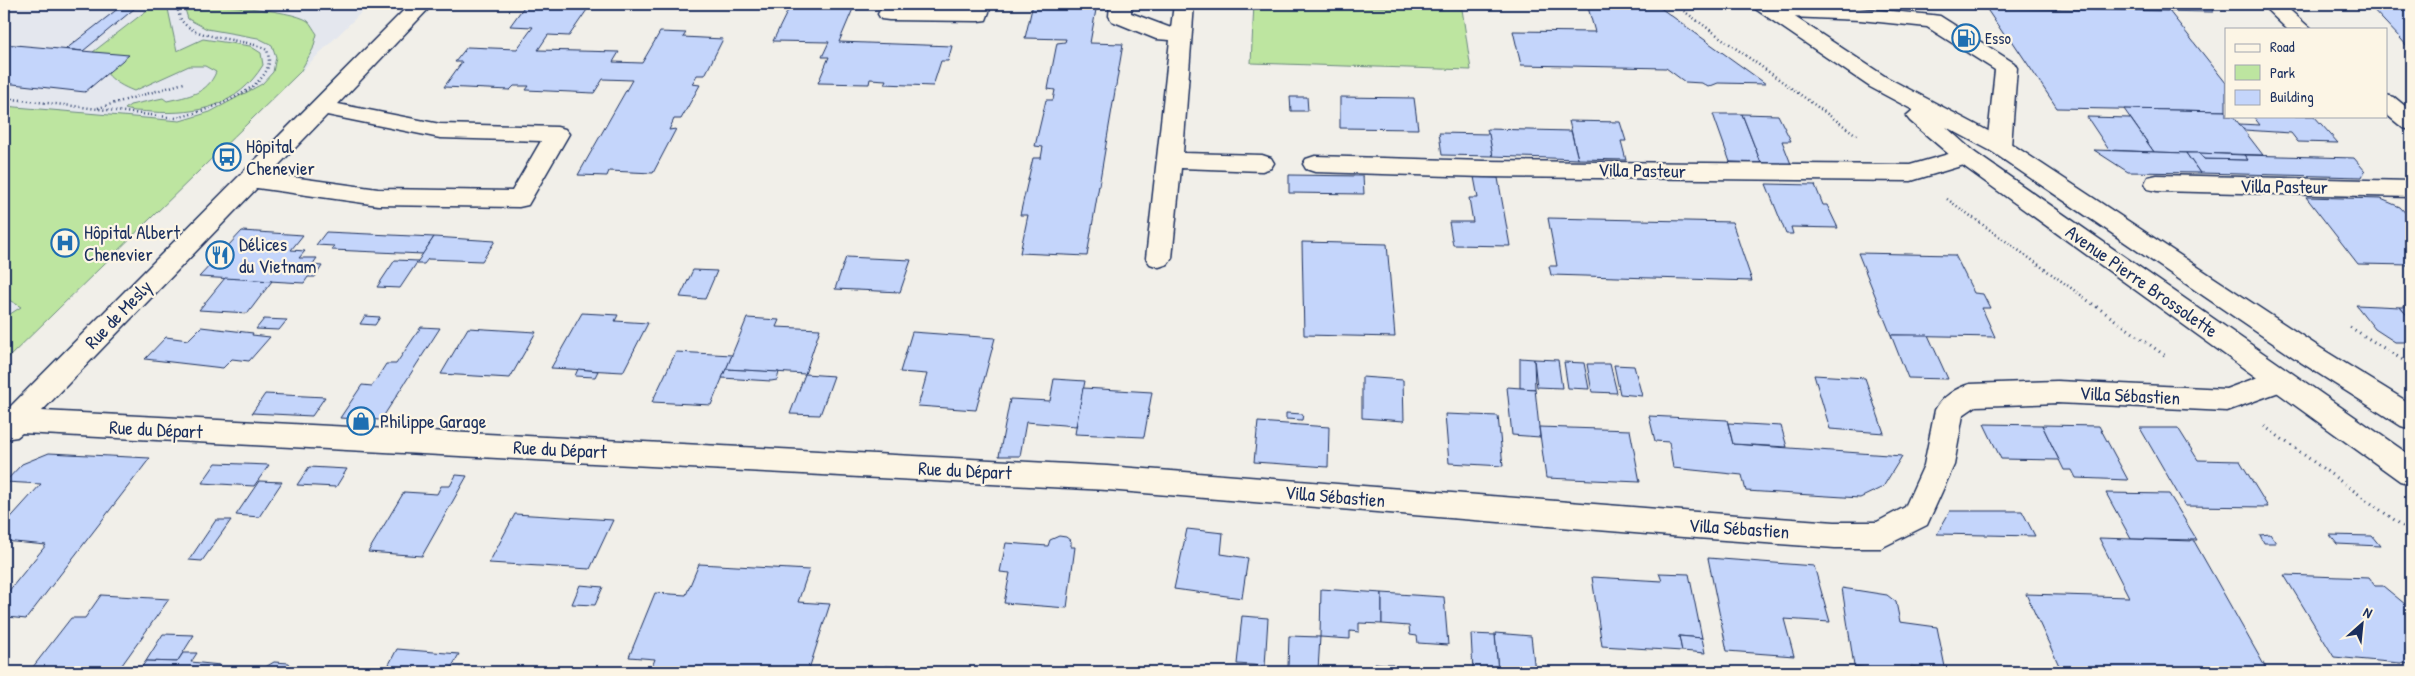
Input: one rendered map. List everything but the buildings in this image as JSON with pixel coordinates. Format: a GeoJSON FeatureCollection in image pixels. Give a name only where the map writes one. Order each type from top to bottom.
{"type":"FeatureCollection","features":[{"type":"Feature","properties":{"kind":"street","name":"Rue de Mesly"},"geometry":{"type":"LineString","coordinates":[[9,427],[422,4]]}},
{"type":"Feature","properties":{"kind":"street"},"geometry":{"type":"LineString","coordinates":[[894,4],[890,14],[978,15],[981,4]]}},
{"type":"Feature","properties":{"kind":"street"},"geometry":{"type":"LineString","coordinates":[[1122,4],[1120,16],[1164,34],[1181,34]]}},
{"type":"Feature","properties":{"kind":"street"},"geometry":{"type":"LineString","coordinates":[[1159,258],[1184,4]]}},
{"type":"Feature","properties":{"kind":"street"},"geometry":{"type":"LineString","coordinates":[[2270,4],[2299,28]]}},
{"type":"Feature","properties":{"kind":"street"},"geometry":{"type":"LineString","coordinates":[[1767,8],[1932,20],[2006,68],[1999,146]]}},
{"type":"Feature","properties":{"kind":"street","name":"Avenue Pierre Brossolette"},"geometry":{"type":"LineString","coordinates":[[1767,8],[1878,82],[1999,146],[2312,356],[2411,418]]}},
{"type":"Feature","properties":{"kind":"street","name":"Avenue Pierre Brossolette"},"geometry":{"type":"LineString","coordinates":[[1878,82],[1966,156],[2411,472]]}},
{"type":"Feature","properties":{"kind":"street"},"geometry":{"type":"LineString","coordinates":[[2388,104],[2411,123]]}},
{"type":"Feature","properties":{"kind":"street"},"geometry":{"type":"LineString","coordinates":[[250,179],[378,197],[519,199],[557,134],[440,131],[320,107]]}},
{"type":"Feature","properties":{"kind":"street","name":"Villa Pasteur"},"geometry":{"type":"LineString","coordinates":[[1315,164],[1911,174],[1966,156]]}},
{"type":"Feature","properties":{"kind":"street"},"geometry":{"type":"LineString","coordinates":[[1170,160],[1262,163]]}},
{"type":"Feature","properties":{"kind":"street","name":"Villa Pasteur"},"geometry":{"type":"LineString","coordinates":[[2157,183],[2411,189]]}},
{"type":"Feature","properties":{"kind":"street","name":"Villa Sébastien"},"geometry":{"type":"LineString","coordinates":[[1107,478],[1797,532],[1881,535],[1916,516],[1939,465],[1949,410],[1970,395],[2057,392],[2227,400],[2280,380]]}},
{"type":"Feature","properties":{"kind":"street","name":"Rue du Départ"},"geometry":{"type":"LineString","coordinates":[[9,427],[1107,478]]}},
{"type":"Feature","properties":{"kind":"path"},"geometry":{"type":"LineString","coordinates":[[4,98],[176,118],[204,112],[234,98],[258,82],[269,62],[267,50],[255,43],[198,33],[182,21],[177,6],[179,4]]}},
{"type":"Feature","properties":{"kind":"path"},"geometry":{"type":"LineString","coordinates":[[95,109],[184,83]]}},
{"type":"Feature","properties":{"kind":"path"},"geometry":{"type":"LineString","coordinates":[[2350,326],[2411,365]]}},
{"type":"Feature","properties":{"kind":"path"},"geometry":{"type":"LineString","coordinates":[[2257,421],[2411,532]]}},
{"type":"Feature","properties":{"kind":"shaded area","name":"Hôpital Albert Chenevier"},"geometry":{"type":"Polygon","coordinates":[[[4,4],[370,4],[4,362],[4,4]]]}},
{"type":"Feature","properties":{"kind":"green space"},"geometry":{"type":"Polygon","coordinates":[[[155,4],[172,4],[168,9],[177,51],[203,39],[250,46],[261,53],[263,65],[242,90],[229,99],[215,105],[185,112],[169,113],[125,109],[130,105],[163,98],[167,101],[196,93],[208,85],[216,72],[205,66],[189,66],[134,91],[109,76],[93,52],[155,4]]]}},
{"type":"Feature","properties":{"kind":"green space"},"geometry":{"type":"Polygon","coordinates":[[[185,4],[268,10],[299,17],[308,21],[317,34],[313,49],[300,72],[4,362],[4,318],[21,307],[4,297],[4,106],[180,121],[210,112],[262,84],[273,72],[276,57],[272,45],[258,38],[207,29],[188,19],[185,4]]]}},
{"type":"Feature","properties":{"kind":"green space"},"geometry":{"type":"Polygon","coordinates":[[[1254,4],[1462,9],[1471,70],[1251,63],[1254,4]]]}},
{"type":"Feature","properties":{"kind":"place","name":"Esso"},"geometry":{"type":"Point","coordinates":[1966,38]}},
{"type":"Feature","properties":{"kind":"place","name":"Hôpital Chenevier"},"geometry":{"type":"Point","coordinates":[227,157]}},
{"type":"Feature","properties":{"kind":"place","name":"Hôpital Albert Chenevier"},"geometry":{"type":"Point","coordinates":[65,243]}},
{"type":"Feature","properties":{"kind":"place","name":"Délices du Vietnam"},"geometry":{"type":"Point","coordinates":[220,255]}},
{"type":"Feature","properties":{"kind":"place","name":"Philippe Garage"},"geometry":{"type":"Point","coordinates":[361,421]}}]}
